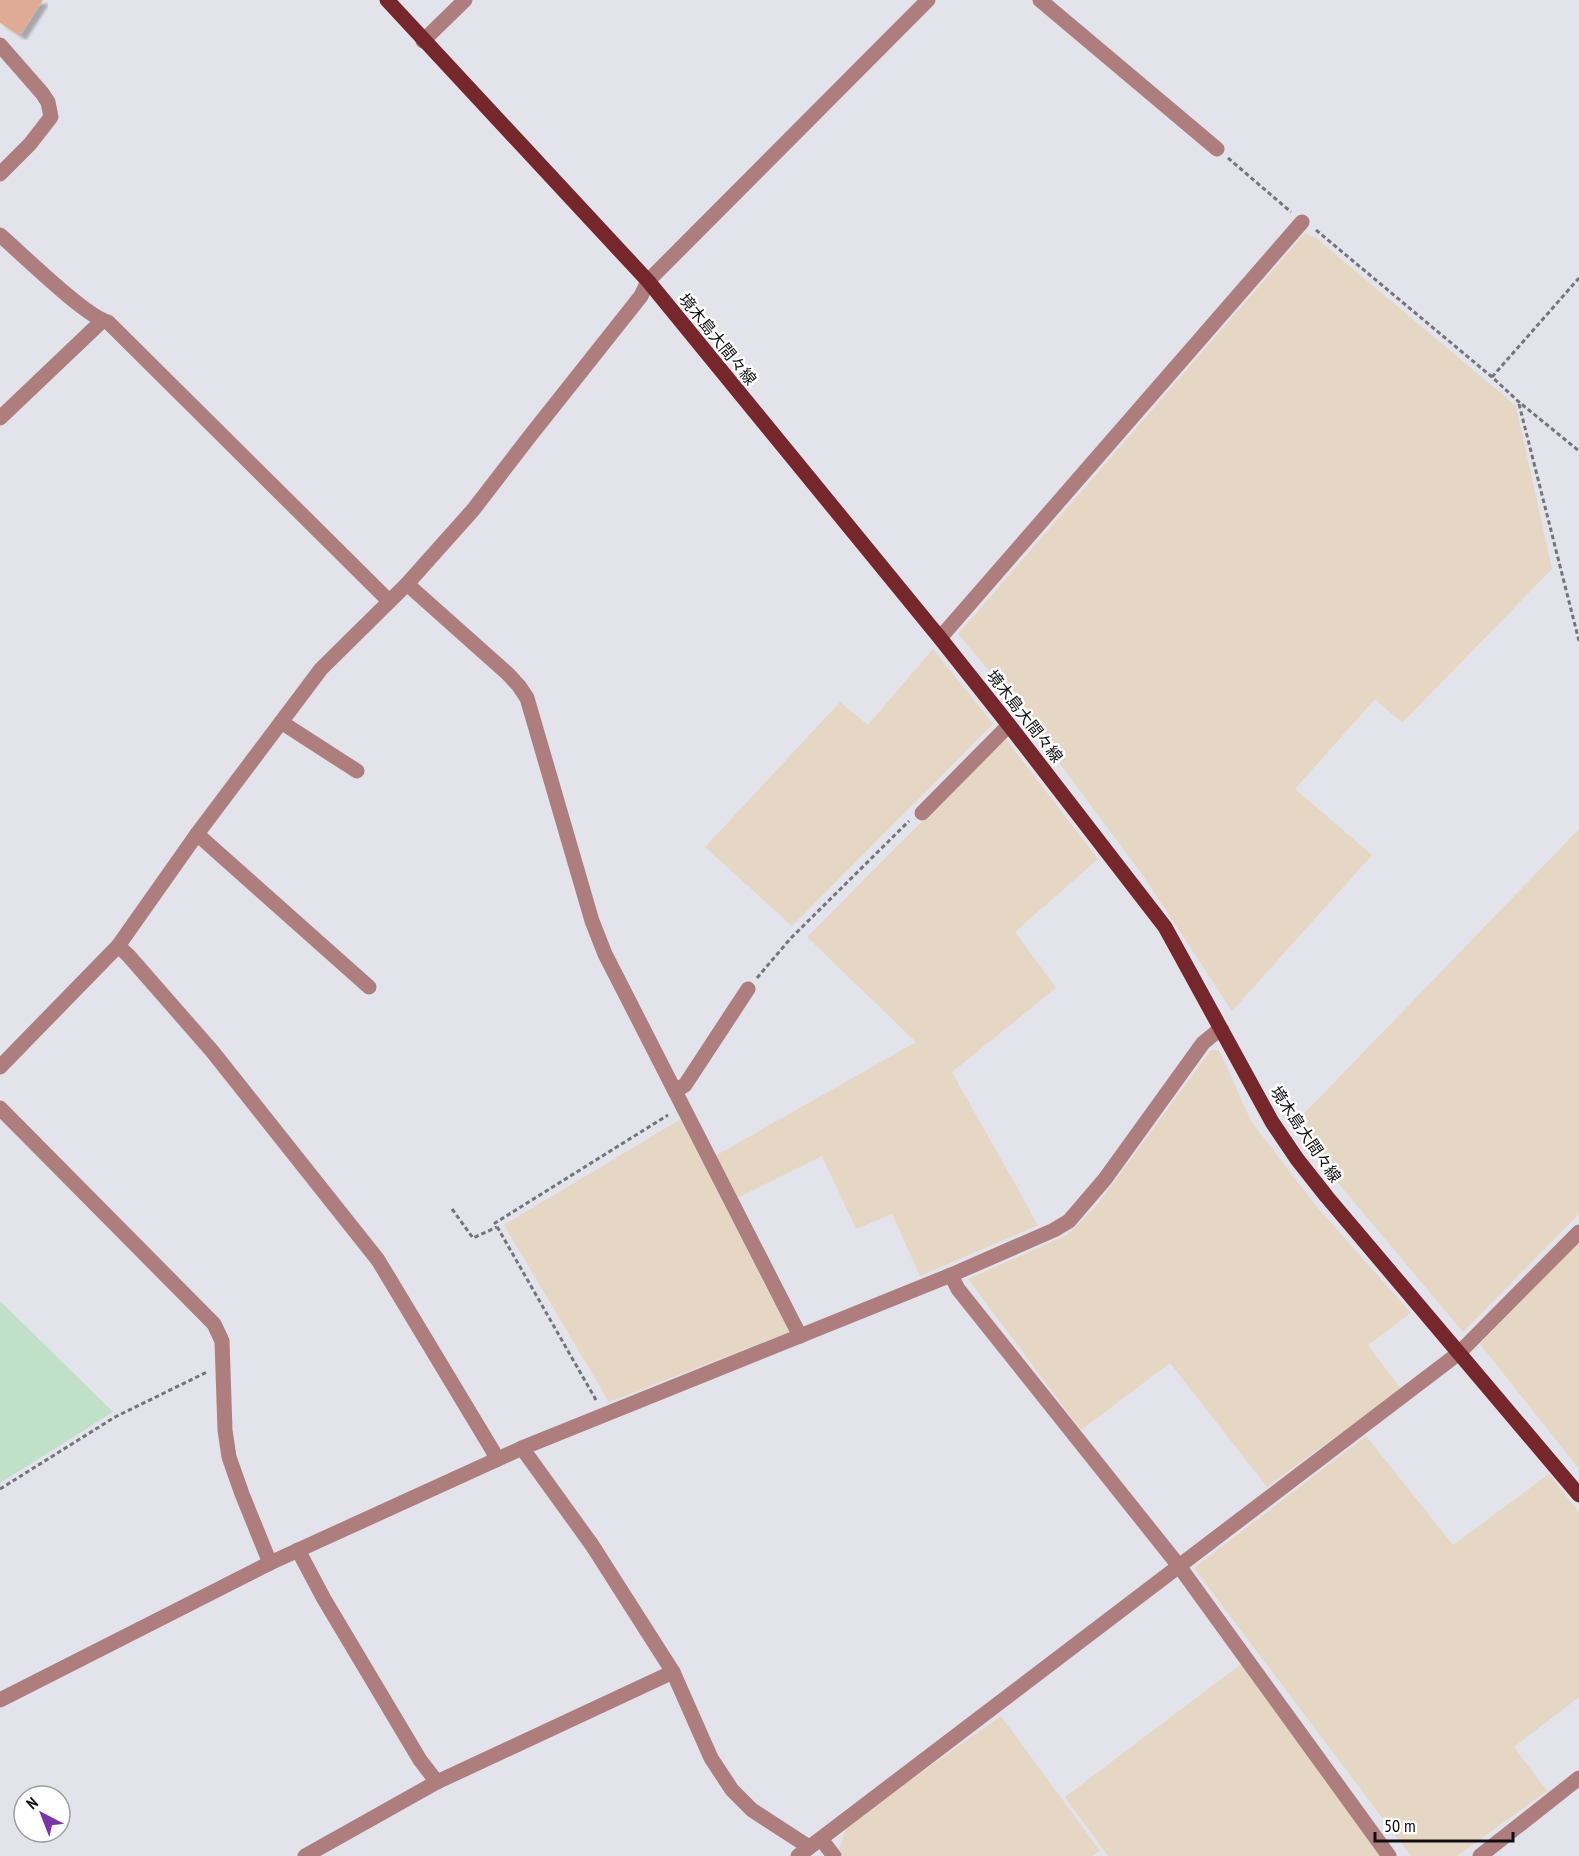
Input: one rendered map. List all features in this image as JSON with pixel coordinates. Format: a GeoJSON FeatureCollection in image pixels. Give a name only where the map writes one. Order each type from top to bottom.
{"type":"FeatureCollection","features":[{"type":"Feature","properties":{"kind":"main road","name":"境木島大間々線"},"geometry":{"type":"LineString","coordinates":[[387,0],[648,281],[940,638],[1165,927],[1272,1122],[1297,1159],[1579,1495]]}},
{"type":"Feature","properties":{"kind":"street"},"geometry":{"type":"LineString","coordinates":[[423,41],[465,0]]}},
{"type":"Feature","properties":{"kind":"street"},"geometry":{"type":"LineString","coordinates":[[0,1067],[118,946],[197,834],[336,652],[407,584],[473,510],[641,296],[648,281],[928,0]]}},
{"type":"Feature","properties":{"kind":"street"},"geometry":{"type":"LineString","coordinates":[[1040,0],[1217,149]]}},
{"type":"Feature","properties":{"kind":"street"},"geometry":{"type":"LineString","coordinates":[[0,45],[42,93],[48,102],[51,117],[30,144],[0,174]]}},
{"type":"Feature","properties":{"kind":"street"},"geometry":{"type":"LineString","coordinates":[[940,638],[1302,222]]}},
{"type":"Feature","properties":{"kind":"street"},"geometry":{"type":"LineString","coordinates":[[0,235],[81,305],[102,321],[108,322],[389,602]]}},
{"type":"Feature","properties":{"kind":"street"},"geometry":{"type":"LineString","coordinates":[[0,418],[102,321]]}},
{"type":"Feature","properties":{"kind":"street"},"geometry":{"type":"LineString","coordinates":[[407,584],[508,674],[527,698],[592,921],[605,954],[800,1336]]}},
{"type":"Feature","properties":{"kind":"street"},"geometry":{"type":"LineString","coordinates":[[281,722],[357,771]]}},
{"type":"Feature","properties":{"kind":"street"},"geometry":{"type":"LineString","coordinates":[[922,813],[1009,725]]}},
{"type":"Feature","properties":{"kind":"street"},"geometry":{"type":"LineString","coordinates":[[197,834],[369,987]]}},
{"type":"Feature","properties":{"kind":"street"},"geometry":{"type":"LineString","coordinates":[[118,946],[212,1051],[378,1260],[493,1451],[496,1460]]}},
{"type":"Feature","properties":{"kind":"street"},"geometry":{"type":"LineString","coordinates":[[675,1091],[685,1085],[748,989]]}},
{"type":"Feature","properties":{"kind":"street"},"geometry":{"type":"LineString","coordinates":[[0,1700],[270,1563],[522,1448],[1037,1239],[1069,1221],[1105,1179],[1203,1043],[1222,1030]]}},
{"type":"Feature","properties":{"kind":"street"},"geometry":{"type":"LineString","coordinates":[[0,1108],[214,1324],[222,1341],[225,1430],[229,1457],[270,1563]]}},
{"type":"Feature","properties":{"kind":"street"},"geometry":{"type":"LineString","coordinates":[[810,1847],[1459,1353],[1579,1232]]}},
{"type":"Feature","properties":{"kind":"street"},"geometry":{"type":"LineString","coordinates":[[951,1275],[958,1289],[1179,1566],[1389,1856]]}},
{"type":"Feature","properties":{"kind":"street"},"geometry":{"type":"LineString","coordinates":[[522,1448],[592,1545],[673,1672],[711,1758],[732,1790],[752,1810],[810,1847],[834,1856]]}},
{"type":"Feature","properties":{"kind":"street"},"geometry":{"type":"LineString","coordinates":[[298,1550],[324,1599],[420,1760],[437,1782]]}},
{"type":"Feature","properties":{"kind":"street"},"geometry":{"type":"LineString","coordinates":[[305,1856],[437,1782],[673,1672]]}},
{"type":"Feature","properties":{"kind":"street"},"geometry":{"type":"LineString","coordinates":[[1480,1856],[1579,1778]]}},
{"type":"Feature","properties":{"kind":"path"},"geometry":{"type":"LineString","coordinates":[[1217,149],[1579,451]]}},
{"type":"Feature","properties":{"kind":"path"},"geometry":{"type":"LineString","coordinates":[[1492,377],[1579,278]]}},
{"type":"Feature","properties":{"kind":"path"},"geometry":{"type":"LineString","coordinates":[[1519,402],[1579,641]]}},
{"type":"Feature","properties":{"kind":"path"},"geometry":{"type":"LineString","coordinates":[[748,989],[790,939],[912,817],[922,813]]}},
{"type":"Feature","properties":{"kind":"path"},"geometry":{"type":"LineString","coordinates":[[604,1415],[495,1223],[682,1106]]}},
{"type":"Feature","properties":{"kind":"path"},"geometry":{"type":"LineString","coordinates":[[452,1209],[473,1238],[497,1227]]}},
{"type":"Feature","properties":{"kind":"path"},"geometry":{"type":"LineString","coordinates":[[0,1489],[115,1417],[224,1363]]}},
{"type":"Feature","properties":{"kind":"shaded area"},"geometry":{"type":"Polygon","coordinates":[[[1305,233],[1316,238],[1516,406],[1552,569],[1402,723],[1375,699],[1295,789],[1372,855],[1232,1011],[1142,874],[1001,685],[958,634],[1305,233]]]}},
{"type":"Feature","properties":{"kind":"shaded area"},"geometry":{"type":"Polygon","coordinates":[[[933,649],[993,724],[792,926],[705,847],[840,702],[868,725],[933,649]]]}},
{"type":"Feature","properties":{"kind":"shaded area"},"geometry":{"type":"Polygon","coordinates":[[[1005,738],[1098,859],[1015,932],[1056,988],[952,1072],[1038,1225],[920,1276],[892,1214],[856,1229],[822,1156],[735,1199],[715,1156],[916,1042],[807,937],[1005,738]]]}},
{"type":"Feature","properties":{"kind":"shaded area"},"geometry":{"type":"Polygon","coordinates":[[[1579,829],[1579,1214],[1463,1332],[1343,1189],[1294,1124],[1579,829]]]}},
{"type":"Feature","properties":{"kind":"shaded area"},"geometry":{"type":"Polygon","coordinates":[[[1211,1050],[1219,1050],[1251,1121],[1316,1206],[1411,1313],[1368,1345],[1401,1389],[1267,1487],[1170,1363],[1081,1430],[968,1279],[1067,1235],[1097,1205],[1211,1050]]]}},
{"type":"Feature","properties":{"kind":"shaded area"},"geometry":{"type":"Polygon","coordinates":[[[681,1119],[789,1332],[609,1402],[504,1225],[681,1119]]]}},
{"type":"Feature","properties":{"kind":"shaded area"},"geometry":{"type":"Polygon","coordinates":[[[1579,1241],[1579,1469],[1480,1344],[1579,1241]]]}},
{"type":"Feature","properties":{"kind":"shaded area"},"geometry":{"type":"Polygon","coordinates":[[[1366,1436],[1453,1545],[1549,1474],[1579,1512],[1579,1697],[1514,1747],[1547,1791],[1457,1856],[1411,1856],[1194,1568],[1366,1436]]]}},
{"type":"Feature","properties":{"kind":"shaded area"},"geometry":{"type":"Polygon","coordinates":[[[1241,1664],[1381,1856],[1108,1856],[1065,1797],[1241,1664]]]}},
{"type":"Feature","properties":{"kind":"shaded area"},"geometry":{"type":"Polygon","coordinates":[[[1001,1716],[1100,1851],[1092,1856],[843,1856],[839,1851],[847,1825],[1001,1716]]]}},
{"type":"Feature","properties":{"kind":"green space"},"geometry":{"type":"Polygon","coordinates":[[[0,1301],[113,1412],[0,1483],[0,1301]]]}},
{"type":"Feature","properties":{"kind":"building"},"geometry":{"type":"Polygon","coordinates":[[[0,0],[43,0],[20,36],[0,23],[0,0]]]}}]}
